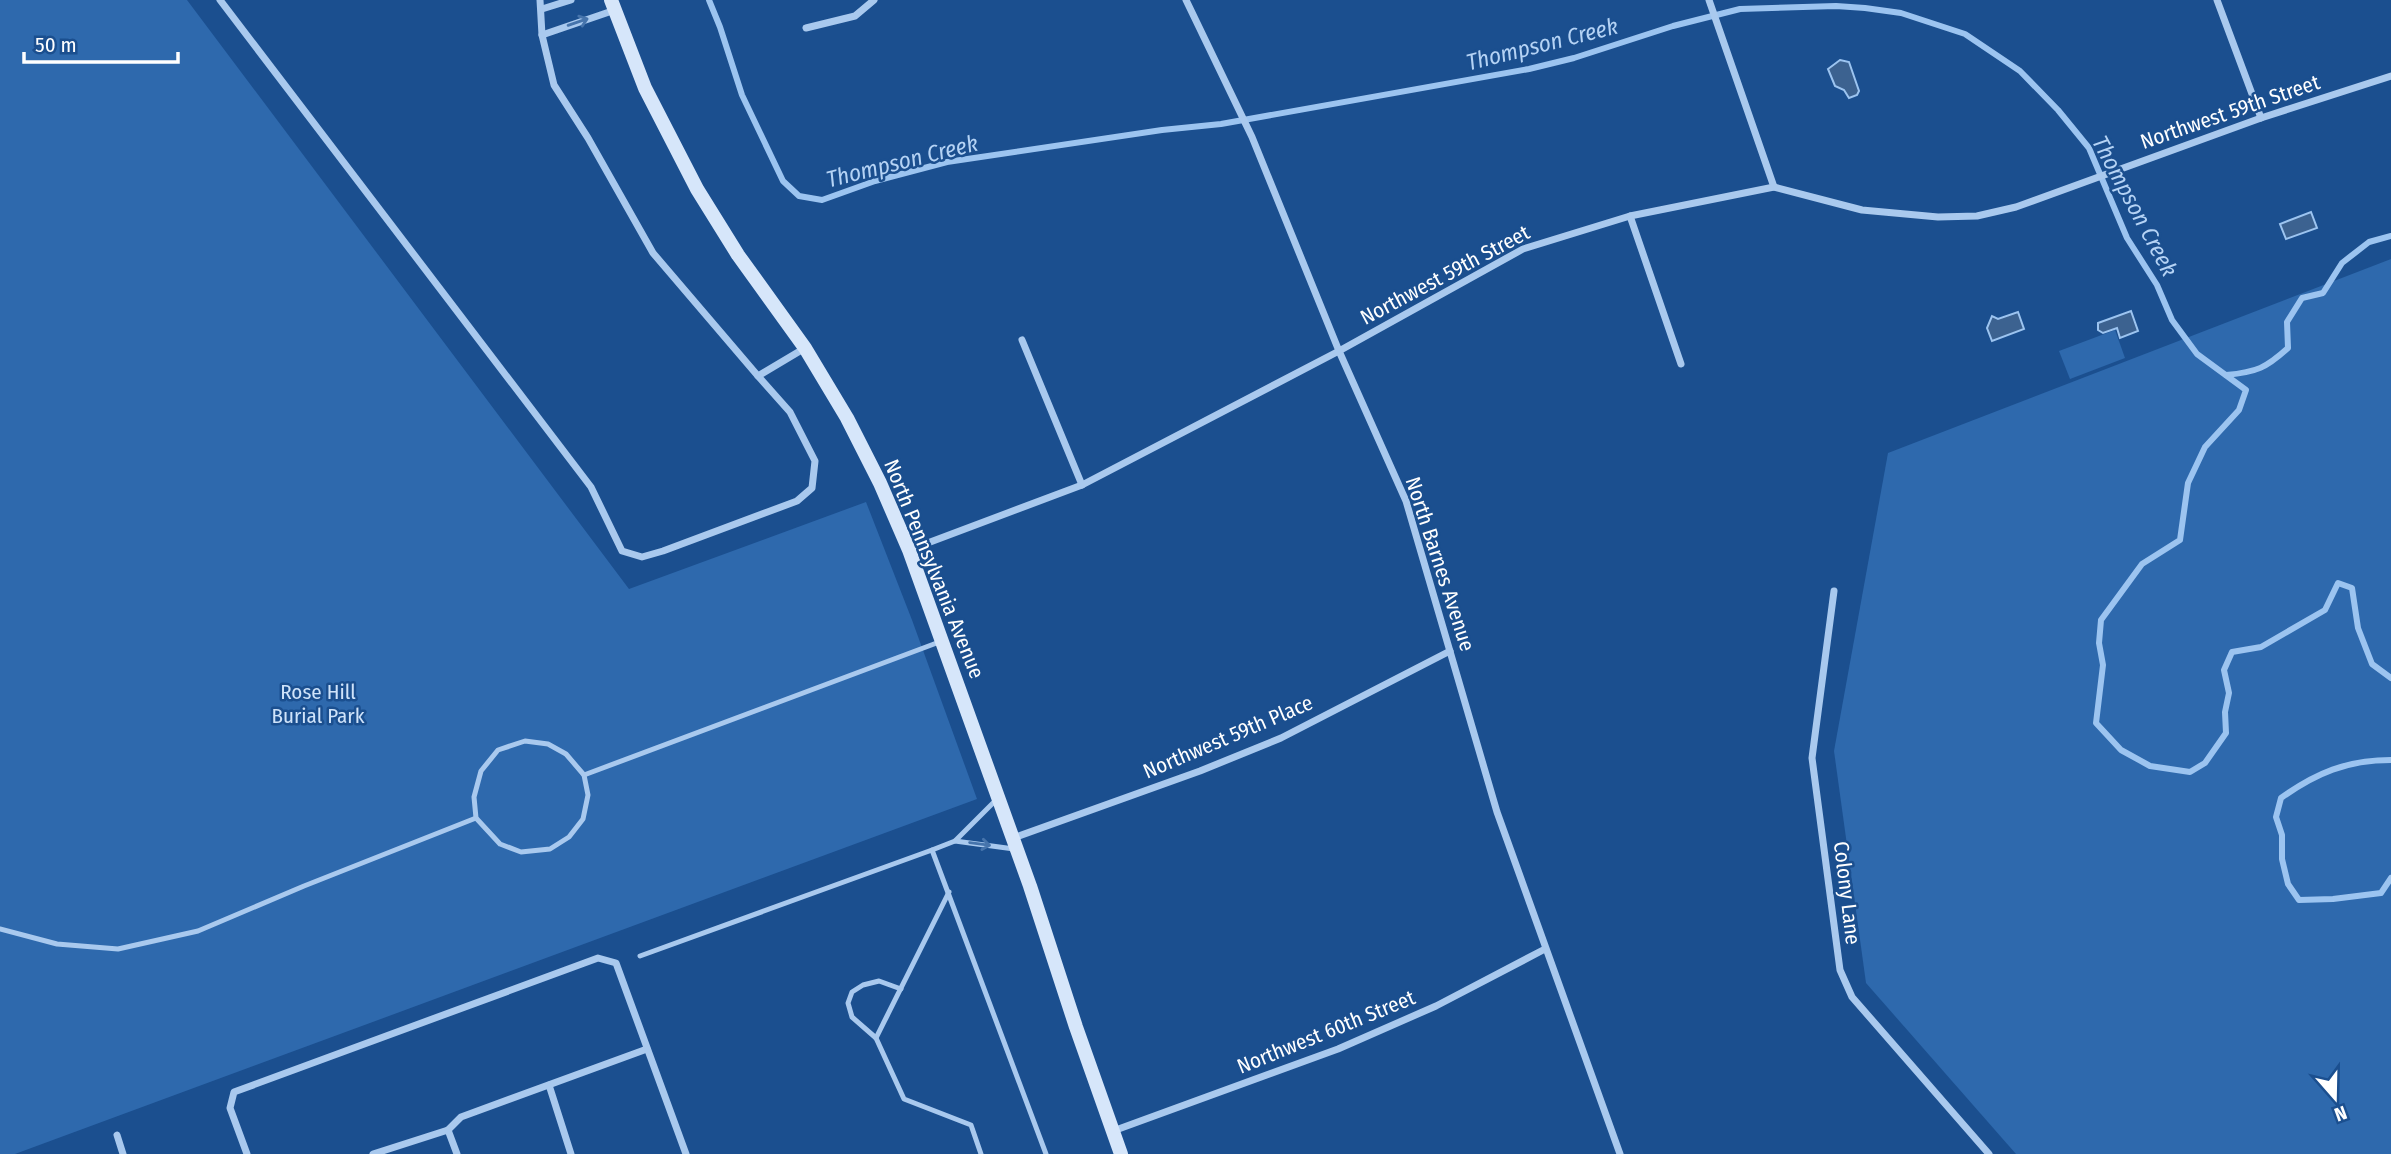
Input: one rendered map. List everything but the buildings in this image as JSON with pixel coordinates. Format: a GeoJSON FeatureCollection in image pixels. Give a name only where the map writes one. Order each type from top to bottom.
{"type":"FeatureCollection","features":[{"type":"Feature","properties":{"kind":"main road","name":"North Pennsylvania Avenue"},"geometry":{"type":"LineString","coordinates":[[613,5],[645,88],[697,189],[738,255],[805,348],[847,418],[880,483],[909,550],[1015,844],[1121,1154]]}},
{"type":"Feature","properties":{"kind":"street"},"geometry":{"type":"LineString","coordinates":[[220,0],[591,487],[622,551],[642,558],[797,501],[812,488],[815,461],[790,412],[653,253],[588,138],[554,85],[542,35],[540,0]]}},
{"type":"Feature","properties":{"kind":"street"},"geometry":{"type":"LineString","coordinates":[[542,9],[571,0]]}},
{"type":"Feature","properties":{"kind":"street"},"geometry":{"type":"LineString","coordinates":[[806,28],[855,16],[874,0]]}},
{"type":"Feature","properties":{"kind":"street","name":"North Barnes Avenue"},"geometry":{"type":"LineString","coordinates":[[1186,0],[1252,137],[1339,351],[1406,501],[1497,812],[1620,1154]]}},
{"type":"Feature","properties":{"kind":"street"},"geometry":{"type":"LineString","coordinates":[[1709,0],[1774,187]]}},
{"type":"Feature","properties":{"kind":"street"},"geometry":{"type":"LineString","coordinates":[[2217,0],[2261,118]]}},
{"type":"Feature","properties":{"kind":"street"},"geometry":{"type":"LineString","coordinates":[[542,35],[613,5]]}},
{"type":"Feature","properties":{"kind":"street","name":"Northwest 59th Street"},"geometry":{"type":"LineString","coordinates":[[909,550],[1082,485],[1339,351],[1522,249],[1630,216],[1774,187],[1862,210],[1938,217],[1977,216],[2016,207],[2261,118],[2391,76]]}},
{"type":"Feature","properties":{"kind":"street"},"geometry":{"type":"LineString","coordinates":[[1630,216],[1681,365]]}},
{"type":"Feature","properties":{"kind":"street"},"geometry":{"type":"LineString","coordinates":[[1021,340],[1082,485]]}},
{"type":"Feature","properties":{"kind":"street"},"geometry":{"type":"LineString","coordinates":[[758,376],[805,348]]}},
{"type":"Feature","properties":{"kind":"street","name":"Colony Lane"},"geometry":{"type":"LineString","coordinates":[[1834,591],[1812,758],[1840,970],[1852,998],[1986,1152]]}},
{"type":"Feature","properties":{"kind":"street","name":"Northwest 59th Place"},"geometry":{"type":"LineString","coordinates":[[1015,844],[1281,738],[1450,651]]}},
{"type":"Feature","properties":{"kind":"street","name":"Northwest 60th Street"},"geometry":{"type":"LineString","coordinates":[[1113,1131],[1338,1049],[1436,1006],[1545,949]]}},
{"type":"Feature","properties":{"kind":"street"},"geometry":{"type":"LineString","coordinates":[[247,1154],[230,1108],[234,1093],[598,958],[616,963],[686,1154]]}},
{"type":"Feature","properties":{"kind":"street"},"geometry":{"type":"LineString","coordinates":[[373,1154],[448,1130],[461,1117],[647,1049]]}},
{"type":"Feature","properties":{"kind":"street"},"geometry":{"type":"LineString","coordinates":[[549,1085],[572,1154]]}},
{"type":"Feature","properties":{"kind":"street"},"geometry":{"type":"LineString","coordinates":[[448,1130],[457,1154]]}},
{"type":"Feature","properties":{"kind":"street"},"geometry":{"type":"LineString","coordinates":[[117,1135],[123,1154]]}},
{"type":"Feature","properties":{"kind":"lane"},"geometry":{"type":"LineString","coordinates":[[584,775],[942,641]]}},
{"type":"Feature","properties":{"kind":"lane"},"geometry":{"type":"LineString","coordinates":[[525,741],[548,744],[566,754],[584,775],[588,795],[583,819],[569,837],[550,849],[521,852],[500,844],[476,818],[474,797],[481,771],[498,750],[525,741]]}},
{"type":"Feature","properties":{"kind":"lane"},"geometry":{"type":"LineString","coordinates":[[956,841],[998,798]]}},
{"type":"Feature","properties":{"kind":"lane"},"geometry":{"type":"LineString","coordinates":[[0,929],[57,944],[118,949],[198,931],[476,818]]}},
{"type":"Feature","properties":{"kind":"lane"},"geometry":{"type":"LineString","coordinates":[[640,957],[956,841],[1015,844]]}},
{"type":"Feature","properties":{"kind":"lane"},"geometry":{"type":"LineString","coordinates":[[932,850],[1046,1154]]}},
{"type":"Feature","properties":{"kind":"lane"},"geometry":{"type":"LineString","coordinates":[[876,1038],[949,892]]}},
{"type":"Feature","properties":{"kind":"lane"},"geometry":{"type":"LineString","coordinates":[[901,989],[879,981],[863,985],[852,992],[848,1003],[852,1017],[876,1038],[904,1099],[971,1125],[981,1154]]}},
{"type":"Feature","properties":{"kind":"green space","name":"Rose Hill Burial Park"},"geometry":{"type":"Polygon","coordinates":[[[0,0],[187,0],[629,589],[866,502],[977,799],[15,1154],[0,1154],[0,0]]]}},
{"type":"Feature","properties":{"kind":"green space"},"geometry":{"type":"Polygon","coordinates":[[[2391,259],[2391,1154],[2016,1154],[1866,983],[1834,751],[1888,453],[2391,259]]]}},
{"type":"Feature","properties":{"kind":"green space"},"geometry":{"type":"Polygon","coordinates":[[[2115,330],[2125,358],[2070,379],[2059,351],[2115,330]]]}},
{"type":"Feature","properties":{"kind":"shaded area"},"geometry":{"type":"Polygon","coordinates":[[[1840,60],[1849,62],[1859,91],[1857,95],[1849,98],[1844,90],[1835,86],[1828,69],[1840,60]]]}},
{"type":"Feature","properties":{"kind":"shaded area"},"geometry":{"type":"Polygon","coordinates":[[[2311,212],[2317,228],[2286,239],[2280,224],[2311,212]]]}},
{"type":"Feature","properties":{"kind":"shaded area"},"geometry":{"type":"Polygon","coordinates":[[[2131,311],[2138,331],[2120,338],[2117,328],[2103,333],[2098,330],[2098,323],[2131,311]]]}},
{"type":"Feature","properties":{"kind":"shaded area"},"geometry":{"type":"Polygon","coordinates":[[[2018,312],[2024,329],[1992,341],[1987,328],[1992,316],[1998,319],[2018,312]]]}},
{"type":"Feature","properties":{"kind":"waterway","name":"Thompson Creek"},"geometry":{"type":"LineString","coordinates":[[709,0],[742,95],[783,181],[799,196],[822,200],[875,181],[947,162],[1162,130],[1221,124],[1529,69],[1740,9],[1836,6],[1865,8],[1901,13],[1965,34],[2020,71],[2058,110],[2089,148],[2127,238],[2157,285],[2172,320],[2197,354],[2246,390],[2239,410],[2205,447],[2188,483],[2180,540],[2142,564],[2101,620],[2099,643],[2103,665],[2096,723],[2121,750],[2150,766],[2190,772],[2205,763],[2226,733],[2225,712],[2229,693],[2224,670],[2232,652],[2261,647],[2325,610],[2338,583],[2352,588],[2358,628],[2372,664],[2391,678]]}},
{"type":"Feature","properties":{"kind":"waterway"},"geometry":{"type":"LineString","coordinates":[[2226,375],[2260,368],[2280,355],[2288,348],[2287,322],[2302,298],[2323,293],[2342,263],[2369,242],[2391,236]]}},
{"type":"Feature","properties":{"kind":"waterway","name":"Thompson Creek"},"geometry":{"type":"LineString","coordinates":[[2391,760],[2360,762],[2320,775],[2281,798],[2276,817],[2282,835],[2282,859],[2288,884],[2299,900],[2381,893],[2391,878]]}}]}
